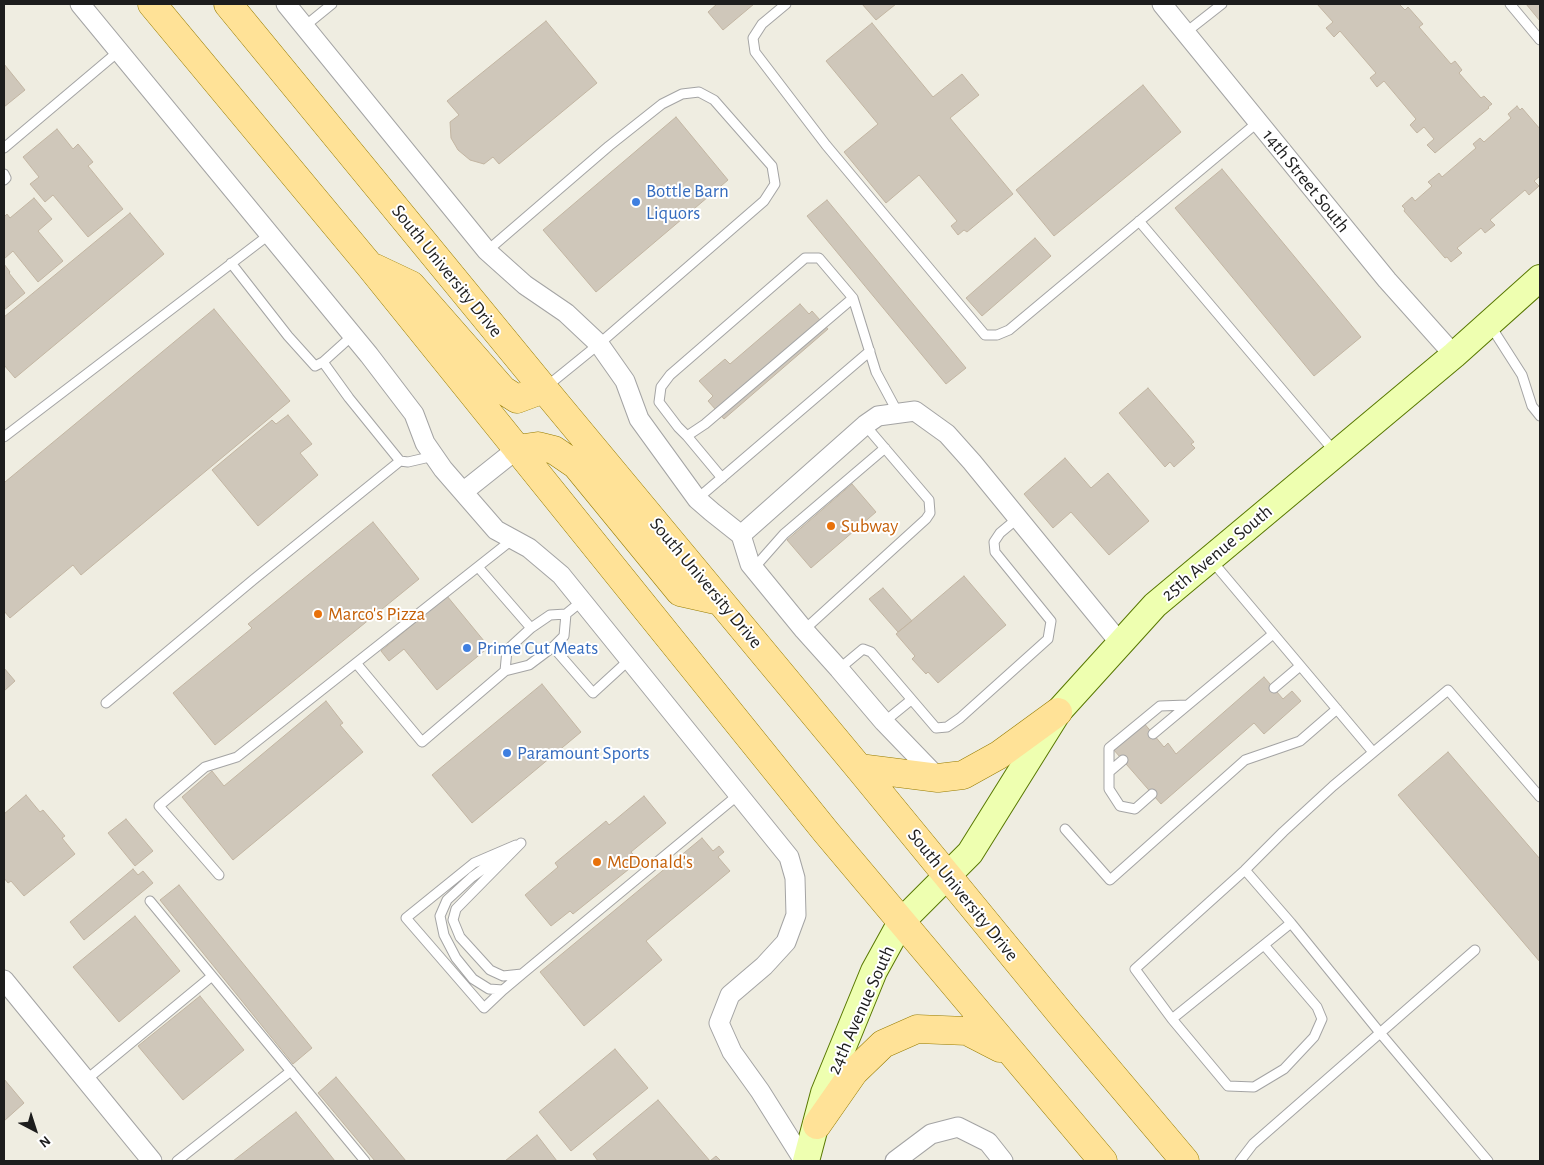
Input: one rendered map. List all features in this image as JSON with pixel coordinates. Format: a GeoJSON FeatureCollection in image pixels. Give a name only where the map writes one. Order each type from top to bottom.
{"type":"FeatureCollection","features":[{"type":"Feature","properties":{"kind":"main road"},"geometry":{"type":"LineString","coordinates":[[152,4],[369,265],[826,832],[1102,1161]]}},
{"type":"Feature","properties":{"kind":"main road","name":"South University Drive"},"geometry":{"type":"LineString","coordinates":[[228,4],[1058,1012],[1185,1161]]}},
{"type":"Feature","properties":{"kind":"main road"},"geometry":{"type":"LineString","coordinates":[[369,265],[411,285],[503,390],[517,399],[544,389]]}},
{"type":"Feature","properties":{"kind":"main road"},"geometry":{"type":"LineString","coordinates":[[517,449],[538,446],[554,450],[576,465],[680,592],[720,601]]}},
{"type":"Feature","properties":{"kind":"main road"},"geometry":{"type":"LineString","coordinates":[[859,768],[938,778],[963,775],[998,755],[1058,712]]}},
{"type":"Feature","properties":{"kind":"main road"},"geometry":{"type":"LineString","coordinates":[[817,1125],[854,1072],[883,1044],[916,1029],[966,1031],[1014,1055]]}},
{"type":"Feature","properties":{"kind":"street"},"geometry":{"type":"LineString","coordinates":[[80,4],[353,335],[414,414],[425,443],[463,492],[496,530],[529,548],[561,575],[789,857],[795,878],[796,915],[786,942],[764,966],[730,995],[719,1023],[732,1052],[760,1091],[805,1161]]}},
{"type":"Feature","properties":{"kind":"street"},"geometry":{"type":"LineString","coordinates":[[286,4],[487,251],[524,285],[566,313],[599,344],[625,381],[639,419],[697,499],[741,535],[750,564],[804,630],[884,722],[938,778]]}},
{"type":"Feature","properties":{"kind":"street","name":"14th Street South"},"geometry":{"type":"LineString","coordinates":[[1162,4],[1388,280],[1454,355]]}},
{"type":"Feature","properties":{"kind":"street","name":"25th Avenue South"},"geometry":{"type":"LineString","coordinates":[[948,877],[970,853],[1058,712],[1155,605],[1454,355],[1540,278]]}},
{"type":"Feature","properties":{"kind":"street"},"geometry":{"type":"LineString","coordinates":[[741,535],[865,425],[878,416],[915,410],[947,434],[1120,643]]}},
{"type":"Feature","properties":{"kind":"street"},"geometry":{"type":"LineString","coordinates":[[463,492],[517,449]]}},
{"type":"Feature","properties":{"kind":"street","name":"24th Avenue South"},"geometry":{"type":"LineString","coordinates":[[805,1161],[817,1125],[824,1093],[874,971],[901,922],[948,877]]}},
{"type":"Feature","properties":{"kind":"street"},"geometry":{"type":"LineString","coordinates":[[4,980],[152,1161]]}},
{"type":"Feature","properties":{"kind":"street"},"geometry":{"type":"LineString","coordinates":[[895,1161],[931,1134],[958,1127],[988,1142],[1003,1161]]}},
{"type":"Feature","properties":{"kind":"lane"},"geometry":{"type":"LineString","coordinates":[[305,26],[332,4]]}},
{"type":"Feature","properties":{"kind":"lane"},"geometry":{"type":"LineString","coordinates":[[786,4],[762,24],[753,38],[755,52],[826,145],[985,335],[997,335],[1009,330],[1258,122]]}},
{"type":"Feature","properties":{"kind":"lane"},"geometry":{"type":"LineString","coordinates":[[1185,33],[1222,4]]}},
{"type":"Feature","properties":{"kind":"lane"},"geometry":{"type":"LineString","coordinates":[[1510,4],[1540,40]]}},
{"type":"Feature","properties":{"kind":"lane"},"geometry":{"type":"LineString","coordinates":[[4,148],[119,52]]}},
{"type":"Feature","properties":{"kind":"lane"},"geometry":{"type":"LineString","coordinates":[[487,251],[609,146],[662,104],[682,94],[699,92],[714,100],[772,166],[775,184],[764,201],[599,344],[544,389]]}},
{"type":"Feature","properties":{"kind":"lane"},"geometry":{"type":"LineString","coordinates":[[4,174],[6,178],[4,180]]}},
{"type":"Feature","properties":{"kind":"lane"},"geometry":{"type":"LineString","coordinates":[[1140,222],[1336,453]]}},
{"type":"Feature","properties":{"kind":"lane"},"geometry":{"type":"LineString","coordinates":[[4,437],[270,234]]}},
{"type":"Feature","properties":{"kind":"lane"},"geometry":{"type":"LineString","coordinates":[[722,478],[659,402],[661,387],[670,375],[805,258],[819,258],[853,298],[876,372],[898,413]]}},
{"type":"Feature","properties":{"kind":"lane"},"geometry":{"type":"LineString","coordinates":[[232,263],[288,336],[315,366],[323,362],[353,335]]}},
{"type":"Feature","properties":{"kind":"lane"},"geometry":{"type":"LineString","coordinates":[[687,436],[705,424],[853,298]]}},
{"type":"Feature","properties":{"kind":"lane"},"geometry":{"type":"LineString","coordinates":[[1490,324],[1522,375],[1532,406],[1540,416]]}},
{"type":"Feature","properties":{"kind":"lane"},"geometry":{"type":"LineString","coordinates":[[697,499],[870,351]]}},
{"type":"Feature","properties":{"kind":"lane"},"geometry":{"type":"LineString","coordinates":[[323,362],[349,398],[400,461],[408,462],[434,456]]}},
{"type":"Feature","properties":{"kind":"lane"},"geometry":{"type":"LineString","coordinates":[[804,630],[926,519],[930,513],[929,500],[865,425]]}},
{"type":"Feature","properties":{"kind":"lane"},"geometry":{"type":"LineString","coordinates":[[754,568],[784,534],[885,448]]}},
{"type":"Feature","properties":{"kind":"lane"},"geometry":{"type":"LineString","coordinates":[[106,703],[252,580],[400,461]]}},
{"type":"Feature","properties":{"kind":"lane"},"geometry":{"type":"LineString","coordinates":[[839,668],[863,649],[871,652],[936,728],[947,726],[960,718],[1048,638],[1051,621],[995,552],[994,542],[1000,533],[1018,518]]}},
{"type":"Feature","properties":{"kind":"lane"},"geometry":{"type":"LineString","coordinates":[[219,876],[159,806],[205,767],[237,757],[513,539]]}},
{"type":"Feature","properties":{"kind":"lane"},"geometry":{"type":"LineString","coordinates":[[1211,560],[1373,752]]}},
{"type":"Feature","properties":{"kind":"lane"},"geometry":{"type":"LineString","coordinates":[[478,567],[531,628]]}},
{"type":"Feature","properties":{"kind":"lane"},"geometry":{"type":"LineString","coordinates":[[505,671],[507,650],[531,628],[550,615],[566,614],[582,601]]}},
{"type":"Feature","properties":{"kind":"lane"},"geometry":{"type":"LineString","coordinates":[[356,663],[422,742],[505,671],[529,665],[553,647],[564,636],[566,614]]}},
{"type":"Feature","properties":{"kind":"lane"},"geometry":{"type":"LineString","coordinates":[[1153,734],[1273,634]]}},
{"type":"Feature","properties":{"kind":"lane"},"geometry":{"type":"LineString","coordinates":[[553,647],[593,694],[629,660]]}},
{"type":"Feature","properties":{"kind":"lane"},"geometry":{"type":"LineString","coordinates":[[1274,688],[1300,666]]}},
{"type":"Feature","properties":{"kind":"lane"},"geometry":{"type":"LineString","coordinates":[[1264,945],[1317,1007],[1322,1019],[1314,1036],[1284,1069],[1254,1087],[1228,1086],[1172,1019],[1135,969],[1245,870],[1283,832],[1373,752],[1448,690],[1540,797]]}},
{"type":"Feature","properties":{"kind":"lane"},"geometry":{"type":"LineString","coordinates":[[884,722],[911,700]]}},
{"type":"Feature","properties":{"kind":"lane"},"geometry":{"type":"LineString","coordinates":[[1152,794],[1135,809],[1120,806],[1109,790],[1108,748],[1160,706],[1187,705]]}},
{"type":"Feature","properties":{"kind":"lane"},"geometry":{"type":"LineString","coordinates":[[1065,829],[1110,880],[1245,760],[1300,741],[1337,709]]}},
{"type":"Feature","properties":{"kind":"lane"},"geometry":{"type":"LineString","coordinates":[[1109,772],[1122,760]]}},
{"type":"Feature","properties":{"kind":"lane"},"geometry":{"type":"LineString","coordinates":[[521,843],[474,863],[406,918],[484,1008],[522,974],[738,795]]}},
{"type":"Feature","properties":{"kind":"lane"},"geometry":{"type":"LineString","coordinates":[[521,843],[456,909],[453,920],[460,937],[490,970],[502,976],[522,974]]}},
{"type":"Feature","properties":{"kind":"lane"},"geometry":{"type":"LineString","coordinates":[[503,990],[489,990],[473,979],[456,958],[444,935],[440,916],[447,900],[472,877],[521,843]]}},
{"type":"Feature","properties":{"kind":"lane"},"geometry":{"type":"LineString","coordinates":[[1245,870],[1488,1161]]}},
{"type":"Feature","properties":{"kind":"lane"},"geometry":{"type":"LineString","coordinates":[[150,901],[365,1161]]}},
{"type":"Feature","properties":{"kind":"lane"},"geometry":{"type":"LineString","coordinates":[[1172,1019],[1291,923]]}},
{"type":"Feature","properties":{"kind":"lane"},"geometry":{"type":"LineString","coordinates":[[1240,1161],[1253,1144],[1476,950]]}},
{"type":"Feature","properties":{"kind":"lane"},"geometry":{"type":"LineString","coordinates":[[86,1080],[212,976]]}},
{"type":"Feature","properties":{"kind":"lane"},"geometry":{"type":"LineString","coordinates":[[177,1161],[290,1072]]}},
{"type":"Feature","properties":{"kind":"building"},"geometry":{"type":"Polygon","coordinates":[[[717,4],[754,4],[723,30],[708,12],[717,4]]]}},
{"type":"Feature","properties":{"kind":"building"},"geometry":{"type":"Polygon","coordinates":[[[862,4],[896,4],[876,20],[862,4]]]}},
{"type":"Feature","properties":{"kind":"building"},"geometry":{"type":"Polygon","coordinates":[[[1317,4],[1399,4],[1405,10],[1408,7],[1423,24],[1419,27],[1451,64],[1455,61],[1462,70],[1459,73],[1481,98],[1484,96],[1492,104],[1435,153],[1427,145],[1434,139],[1424,127],[1417,133],[1410,125],[1416,119],[1384,81],[1377,87],[1370,78],[1376,73],[1340,31],[1334,37],[1326,28],[1333,22],[1317,4]]]}},
{"type":"Feature","properties":{"kind":"building"},"geometry":{"type":"Polygon","coordinates":[[[1526,4],[1540,4],[1540,21],[1526,4]]]}},
{"type":"Feature","properties":{"kind":"building"},"geometry":{"type":"Polygon","coordinates":[[[546,21],[597,83],[499,164],[493,157],[484,164],[470,160],[458,150],[451,138],[450,122],[459,115],[447,101],[546,21]]]}},
{"type":"Feature","properties":{"kind":"building"},"geometry":{"type":"Polygon","coordinates":[[[872,23],[933,97],[962,74],[979,95],[950,118],[1013,194],[967,232],[964,230],[958,235],[951,226],[957,221],[919,175],[886,203],[844,152],[878,124],[826,61],[872,23]]]}},
{"type":"Feature","properties":{"kind":"building"},"geometry":{"type":"Polygon","coordinates":[[[4,64],[25,90],[4,107],[4,64]]]}},
{"type":"Feature","properties":{"kind":"building"},"geometry":{"type":"Polygon","coordinates":[[[1143,85],[1181,132],[1054,236],[1016,190],[1143,85]]]}},
{"type":"Feature","properties":{"kind":"building"},"geometry":{"type":"Polygon","coordinates":[[[1517,106],[1520,110],[1522,108],[1540,129],[1540,176],[1534,181],[1539,186],[1529,195],[1525,190],[1490,220],[1495,225],[1485,233],[1481,228],[1457,248],[1462,253],[1451,262],[1447,257],[1445,258],[1404,211],[1405,209],[1402,206],[1412,197],[1415,201],[1432,186],[1428,182],[1439,173],[1442,177],[1476,148],[1473,144],[1480,138],[1484,142],[1511,118],[1508,114],[1517,106]]]}},
{"type":"Feature","properties":{"kind":"building"},"geometry":{"type":"Polygon","coordinates":[[[676,117],[728,180],[596,292],[543,230],[676,117]]]}},
{"type":"Feature","properties":{"kind":"building"},"geometry":{"type":"Polygon","coordinates":[[[57,129],[73,149],[78,144],[93,162],[88,166],[123,209],[88,237],[53,195],[45,202],[30,184],[39,177],[23,157],[57,129]]]}},
{"type":"Feature","properties":{"kind":"building"},"geometry":{"type":"Polygon","coordinates":[[[1222,169],[1361,337],[1314,376],[1175,208],[1222,169]]]}},
{"type":"Feature","properties":{"kind":"building"},"geometry":{"type":"Polygon","coordinates":[[[34,198],[52,219],[38,231],[63,261],[38,282],[13,251],[4,259],[4,217],[7,214],[10,218],[34,198]]]}},
{"type":"Feature","properties":{"kind":"building"},"geometry":{"type":"Polygon","coordinates":[[[827,200],[966,368],[946,384],[807,216],[827,200]]]}},
{"type":"Feature","properties":{"kind":"building"},"geometry":{"type":"Polygon","coordinates":[[[130,213],[164,254],[15,378],[4,365],[4,317],[130,213]]]}},
{"type":"Feature","properties":{"kind":"building"},"geometry":{"type":"Polygon","coordinates":[[[1035,238],[1051,256],[982,316],[966,298],[1035,238]]]}},
{"type":"Feature","properties":{"kind":"building"},"geometry":{"type":"Polygon","coordinates":[[[4,264],[25,293],[4,310],[4,264]]]}},
{"type":"Feature","properties":{"kind":"building"},"geometry":{"type":"Polygon","coordinates":[[[800,304],[809,314],[812,311],[828,329],[724,419],[708,401],[713,396],[699,381],[725,359],[730,364],[800,304]]]}},
{"type":"Feature","properties":{"kind":"building"},"geometry":{"type":"Polygon","coordinates":[[[214,309],[290,401],[81,575],[73,565],[10,618],[4,611],[4,481],[214,309]]]}},
{"type":"Feature","properties":{"kind":"building"},"geometry":{"type":"Polygon","coordinates":[[[1148,388],[1194,442],[1191,444],[1195,448],[1174,467],[1170,462],[1165,467],[1119,413],[1148,388]]]}},
{"type":"Feature","properties":{"kind":"building"},"geometry":{"type":"Polygon","coordinates":[[[288,415],[312,444],[300,453],[318,475],[258,526],[212,470],[272,420],[276,424],[288,415]]]}},
{"type":"Feature","properties":{"kind":"building"},"geometry":{"type":"Polygon","coordinates":[[[1065,458],[1091,488],[1108,473],[1149,521],[1109,555],[1071,512],[1053,528],[1024,494],[1065,458]]]}},
{"type":"Feature","properties":{"kind":"building","name":"Subway"},"geometry":{"type":"Polygon","coordinates":[[[852,484],[876,512],[811,568],[787,540],[852,484]]]}},
{"type":"Feature","properties":{"kind":"building"},"geometry":{"type":"Polygon","coordinates":[[[373,522],[419,579],[215,745],[173,693],[252,628],[248,624],[373,522]]]}},
{"type":"Feature","properties":{"kind":"building"},"geometry":{"type":"Polygon","coordinates":[[[964,576],[1006,625],[938,683],[928,672],[926,674],[912,659],[915,656],[896,634],[964,576]]]}},
{"type":"Feature","properties":{"kind":"building"},"geometry":{"type":"Polygon","coordinates":[[[883,588],[912,621],[898,632],[869,599],[883,588]]]}},
{"type":"Feature","properties":{"kind":"building"},"geometry":{"type":"Polygon","coordinates":[[[447,596],[489,647],[437,690],[404,649],[389,661],[381,651],[447,596]]]}},
{"type":"Feature","properties":{"kind":"building"},"geometry":{"type":"Polygon","coordinates":[[[4,668],[15,681],[4,691],[4,668]]]}},
{"type":"Feature","properties":{"kind":"building"},"geometry":{"type":"Polygon","coordinates":[[[1264,677],[1283,699],[1292,691],[1301,701],[1264,734],[1254,723],[1161,804],[1113,749],[1143,722],[1164,747],[1168,743],[1176,754],[1264,677]]]}},
{"type":"Feature","properties":{"kind":"building","name":"Paramount Sports"},"geometry":{"type":"Polygon","coordinates":[[[542,684],[581,732],[472,823],[432,775],[542,684]]]}},
{"type":"Feature","properties":{"kind":"building"},"geometry":{"type":"Polygon","coordinates":[[[326,701],[343,723],[340,725],[363,752],[233,860],[182,797],[212,771],[224,786],[326,701]]]}},
{"type":"Feature","properties":{"kind":"building"},"geometry":{"type":"Polygon","coordinates":[[[1448,752],[1540,859],[1540,962],[1398,795],[1448,752]]]}},
{"type":"Feature","properties":{"kind":"building"},"geometry":{"type":"Polygon","coordinates":[[[26,795],[40,812],[43,810],[65,836],[62,838],[75,854],[24,896],[11,881],[8,883],[4,878],[4,814],[26,795]]]}},
{"type":"Feature","properties":{"kind":"building","name":"McDonald's"},"geometry":{"type":"Polygon","coordinates":[[[644,796],[666,823],[631,852],[639,861],[573,914],[570,911],[551,926],[525,895],[558,867],[555,863],[606,821],[609,825],[644,796]]]}},
{"type":"Feature","properties":{"kind":"building"},"geometry":{"type":"Polygon","coordinates":[[[126,819],[153,851],[135,866],[108,833],[126,819]]]}},
{"type":"Feature","properties":{"kind":"building"},"geometry":{"type":"Polygon","coordinates":[[[702,838],[713,851],[719,846],[724,852],[718,857],[730,871],[646,941],[662,960],[584,1026],[540,972],[702,838]]]}},
{"type":"Feature","properties":{"kind":"building"},"geometry":{"type":"Polygon","coordinates":[[[133,869],[138,875],[143,871],[153,883],[84,940],[70,922],[133,869]]]}},
{"type":"Feature","properties":{"kind":"building"},"geometry":{"type":"Polygon","coordinates":[[[179,885],[312,1048],[293,1064],[160,900],[179,885]]]}},
{"type":"Feature","properties":{"kind":"building"},"geometry":{"type":"Polygon","coordinates":[[[135,916],[180,971],[119,1022],[73,967],[135,916]]]}},
{"type":"Feature","properties":{"kind":"building"},"geometry":{"type":"Polygon","coordinates":[[[200,996],[244,1050],[183,1100],[138,1046],[200,996]]]}},
{"type":"Feature","properties":{"kind":"building"},"geometry":{"type":"Polygon","coordinates":[[[615,1049],[648,1088],[571,1151],[539,1112],[615,1049]]]}},
{"type":"Feature","properties":{"kind":"building"},"geometry":{"type":"Polygon","coordinates":[[[336,1077],[406,1161],[375,1161],[318,1093],[336,1077]]]}},
{"type":"Feature","properties":{"kind":"building"},"geometry":{"type":"Polygon","coordinates":[[[4,1079],[24,1103],[4,1121],[4,1079]]]}},
{"type":"Feature","properties":{"kind":"building"},"geometry":{"type":"Polygon","coordinates":[[[658,1100],[710,1161],[598,1161],[593,1154],[658,1100]]]}},
{"type":"Feature","properties":{"kind":"building"},"geometry":{"type":"Polygon","coordinates":[[[296,1112],[335,1161],[233,1161],[296,1112]]]}},
{"type":"Feature","properties":{"kind":"building"},"geometry":{"type":"Polygon","coordinates":[[[537,1135],[557,1161],[505,1161],[537,1135]]]}},
{"type":"Feature","properties":{"kind":"building"},"geometry":{"type":"Polygon","coordinates":[[[716,1156],[721,1161],[710,1161],[716,1156]]]}},
{"type":"Feature","properties":{"kind":"place","name":"Bottle Barn Liquors"},"geometry":{"type":"Point","coordinates":[636,202]}},
{"type":"Feature","properties":{"kind":"place","name":"Subway"},"geometry":{"type":"Point","coordinates":[831,526]}},
{"type":"Feature","properties":{"kind":"place","name":"Marco's Pizza"},"geometry":{"type":"Point","coordinates":[318,614]}},
{"type":"Feature","properties":{"kind":"place","name":"Prime Cut Meats"},"geometry":{"type":"Point","coordinates":[467,648]}},
{"type":"Feature","properties":{"kind":"place","name":"Paramount Sports"},"geometry":{"type":"Point","coordinates":[507,753]}},
{"type":"Feature","properties":{"kind":"place","name":"McDonald's"},"geometry":{"type":"Point","coordinates":[597,862]}}]}
